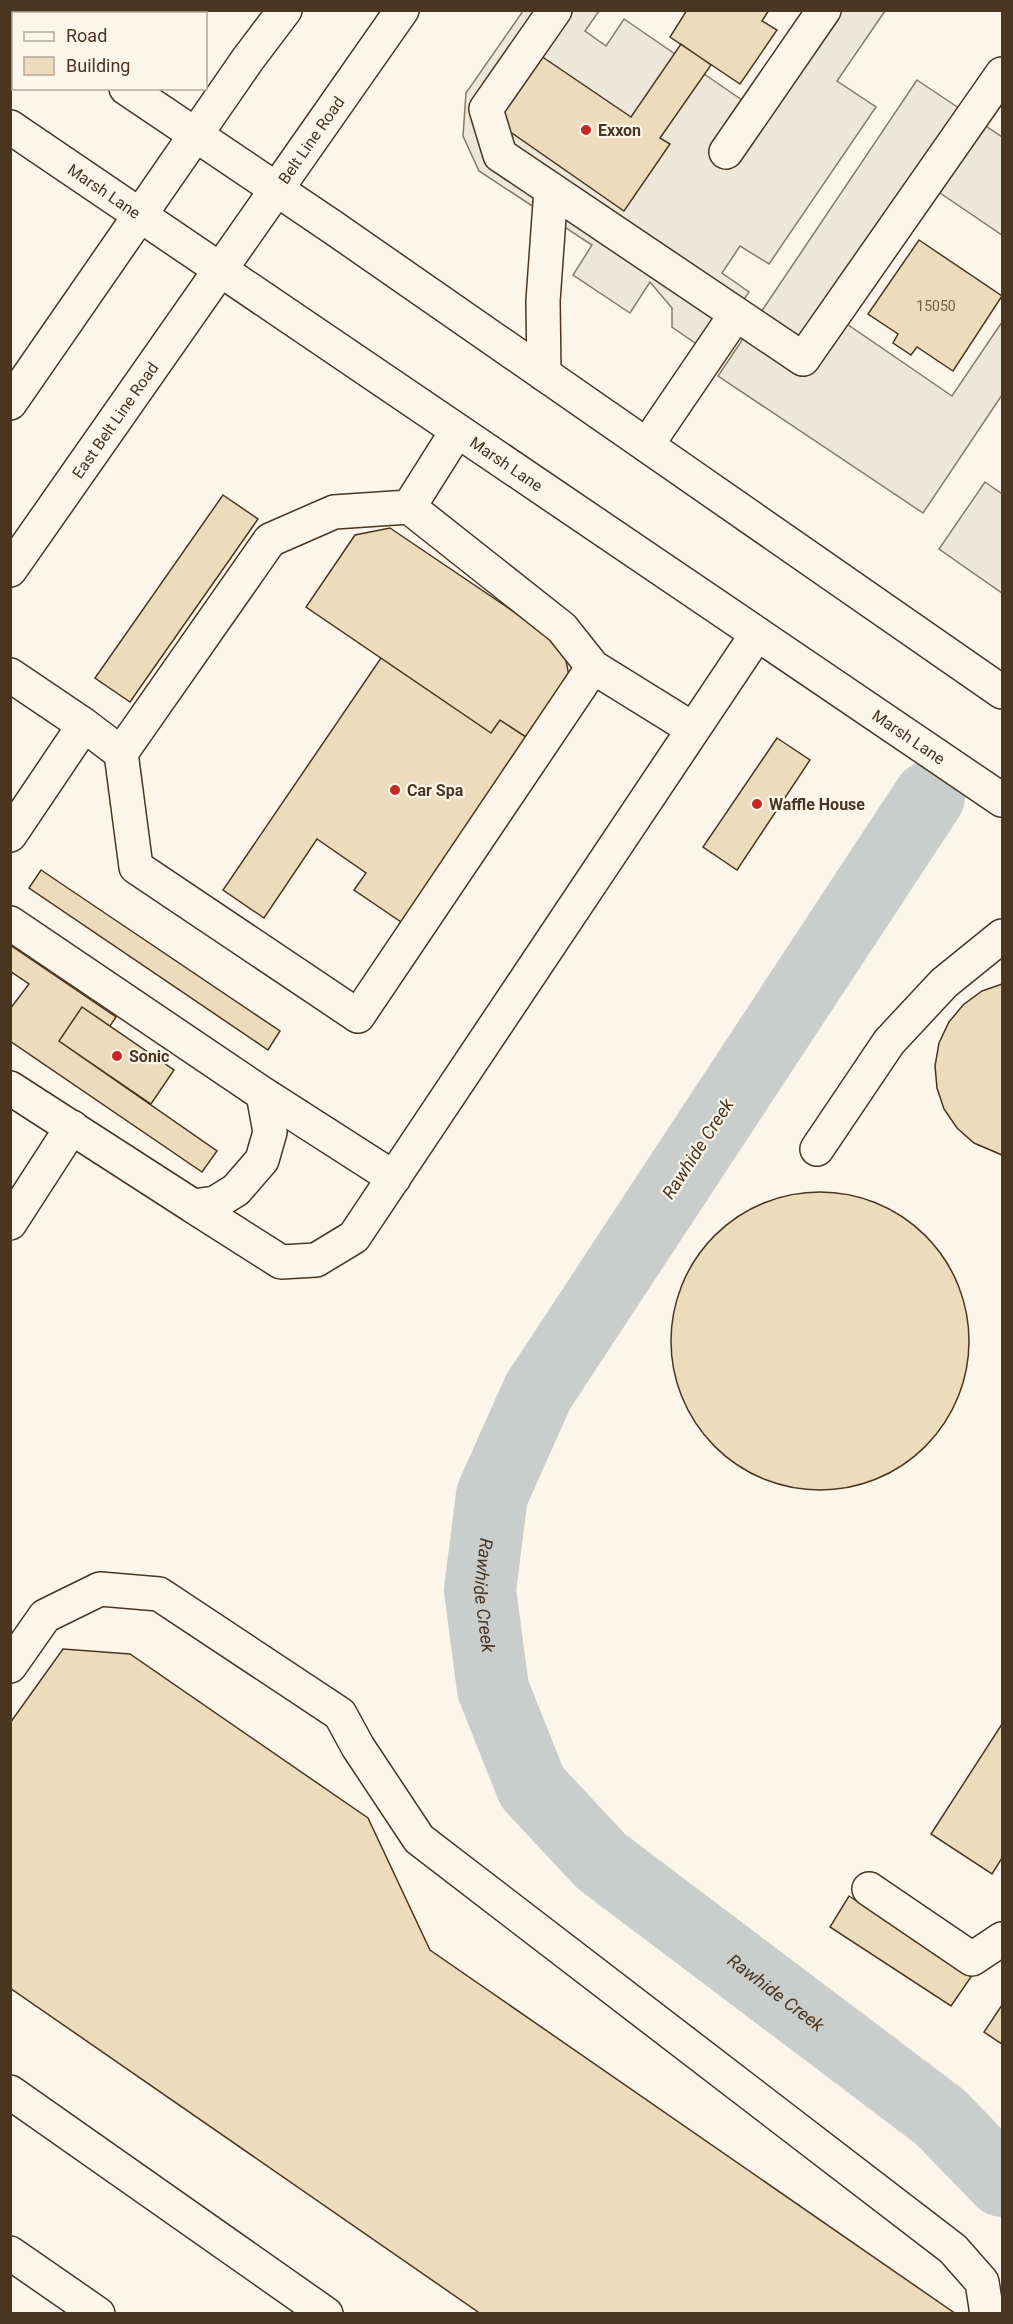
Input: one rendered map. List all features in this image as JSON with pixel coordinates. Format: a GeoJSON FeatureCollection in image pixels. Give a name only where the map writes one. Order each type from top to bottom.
{"type":"FeatureCollection","features":[{"type":"Feature","properties":{"kind":"main road"},"geometry":{"type":"LineString","coordinates":[[150,10],[159,10]]}},
{"type":"Feature","properties":{"kind":"main road"},"geometry":{"type":"LineString","coordinates":[[10,403],[285,10]]}},
{"type":"Feature","properties":{"kind":"main road","name":"Belt Line Road"},"geometry":{"type":"LineString","coordinates":[[220,271],[402,10]]}},
{"type":"Feature","properties":{"kind":"main road"},"geometry":{"type":"LineString","coordinates":[[555,10],[486,110],[500,154],[803,359],[1002,74]]}},
{"type":"Feature","properties":{"kind":"main road"},"geometry":{"type":"LineString","coordinates":[[726,152],[824,10]]}},
{"type":"Feature","properties":{"kind":"main road"},"geometry":{"type":"LineString","coordinates":[[129,90],[196,137],[278,189],[1002,692]]}},
{"type":"Feature","properties":{"kind":"main road","name":"Marsh Lane"},"geometry":{"type":"LineString","coordinates":[[10,126],[143,215],[220,271],[1002,800]]}},
{"type":"Feature","properties":{"kind":"main road"},"geometry":{"type":"LineString","coordinates":[[544,374],[543,301],[551,189]]}},
{"type":"Feature","properties":{"kind":"main road","name":"East Belt Line Road"},"geometry":{"type":"LineString","coordinates":[[10,570],[220,271]]}},
{"type":"Feature","properties":{"kind":"main road"},"geometry":{"type":"LineString","coordinates":[[647,446],[736,314]]}},
{"type":"Feature","properties":{"kind":"main road"},"geometry":{"type":"LineString","coordinates":[[409,507],[457,431]]}},
{"type":"Feature","properties":{"kind":"main road"},"geometry":{"type":"LineString","coordinates":[[593,667],[358,1016],[136,867],[121,753],[270,540],[334,512],[409,507],[562,628],[593,667],[693,729]]}},
{"type":"Feature","properties":{"kind":"main road"},"geometry":{"type":"LineString","coordinates":[[10,1088],[281,1262],[316,1260],[354,1237],[757,634]]}},
{"type":"Feature","properties":{"kind":"main road"},"geometry":{"type":"LineString","coordinates":[[10,675],[121,753]]}},
{"type":"Feature","properties":{"kind":"main road"},"geometry":{"type":"LineString","coordinates":[[10,835],[84,725]]}},
{"type":"Feature","properties":{"kind":"main road"},"geometry":{"type":"LineString","coordinates":[[10,923],[263,1094],[394,1178]]}},
{"type":"Feature","properties":{"kind":"main road"},"geometry":{"type":"LineString","coordinates":[[817,1149],[889,1042],[944,983],[994,946],[1002,936]]}},
{"type":"Feature","properties":{"kind":"main road"},"geometry":{"type":"LineString","coordinates":[[193,1206],[215,1203],[236,1190],[262,1160],[270,1132],[263,1094]]}},
{"type":"Feature","properties":{"kind":"main road"},"geometry":{"type":"LineString","coordinates":[[10,1223],[72,1127]]}},
{"type":"Feature","properties":{"kind":"main road"},"geometry":{"type":"LineString","coordinates":[[10,1666],[45,1616],[100,1589],[159,1594],[197,1619],[340,1714],[358,1747],[419,1839],[953,2249],[982,2282],[987,2313]]}},
{"type":"Feature","properties":{"kind":"main road"},"geometry":{"type":"LineString","coordinates":[[869,1889],[972,1959],[1002,1939]]}},
{"type":"Feature","properties":{"kind":"main road"},"geometry":{"type":"LineString","coordinates":[[10,2092],[326,2313]]}},
{"type":"Feature","properties":{"kind":"main road"},"geometry":{"type":"LineString","coordinates":[[10,2253],[98,2313]]}},
{"type":"Feature","properties":{"kind":"shaded area"},"geometry":{"type":"Polygon","coordinates":[[[523,11],[599,11],[585,31],[606,46],[624,19],[761,113],[831,11],[885,11],[837,81],[876,107],[769,264],[740,246],[722,273],[749,292],[708,352],[672,327],[672,308],[650,282],[630,313],[573,275],[592,245],[479,171],[463,136],[466,93],[523,11]]]}},
{"type":"Feature","properties":{"kind":"shaded area"},"geometry":{"type":"Polygon","coordinates":[[[917,80],[1002,137],[1002,235],[937,191],[847,324],[952,396],[1002,322],[1002,395],[923,513],[718,376],[917,80]]]}},
{"type":"Feature","properties":{"kind":"shaded area"},"geometry":{"type":"Polygon","coordinates":[[[985,482],[1002,494],[1002,593],[939,549],[985,482]]]}},
{"type":"Feature","properties":{"kind":"building"},"geometry":{"type":"Polygon","coordinates":[[[687,10],[769,10],[762,21],[777,30],[740,84],[670,37],[687,10]]]}},
{"type":"Feature","properties":{"kind":"building","name":"Exxon"},"geometry":{"type":"Polygon","coordinates":[[[681,44],[711,65],[660,138],[670,144],[624,211],[496,122],[541,56],[631,117],[681,44]]]}},
{"type":"Feature","properties":{"kind":"building"},"geometry":{"type":"Polygon","coordinates":[[[919,240],[1002,296],[953,371],[917,347],[911,355],[893,343],[898,334],[868,314],[919,240]]]}},
{"type":"Feature","properties":{"kind":"building"},"geometry":{"type":"Polygon","coordinates":[[[223,495],[258,519],[130,702],[95,678],[223,495]]]}},
{"type":"Feature","properties":{"kind":"building"},"geometry":{"type":"Polygon","coordinates":[[[390,528],[563,645],[571,686],[532,741],[500,720],[491,733],[306,607],[355,535],[390,528]]]}},
{"type":"Feature","properties":{"kind":"building","name":"Car Spa"},"geometry":{"type":"Polygon","coordinates":[[[381,658],[491,733],[500,720],[532,741],[407,926],[354,890],[366,873],[317,839],[264,918],[223,890],[381,658]]]}},
{"type":"Feature","properties":{"kind":"building","name":"Waffle House"},"geometry":{"type":"Polygon","coordinates":[[[777,738],[810,760],[737,870],[703,847],[777,738]]]}},
{"type":"Feature","properties":{"kind":"building"},"geometry":{"type":"Polygon","coordinates":[[[41,870],[280,1031],[268,1050],[29,888],[41,870]]]}},
{"type":"Feature","properties":{"kind":"building"},"geometry":{"type":"Polygon","coordinates":[[[10,945],[116,1017],[110,1026],[82,1007],[59,1041],[217,1151],[202,1172],[10,1041],[10,1009],[29,984],[10,971],[10,945]]]}},
{"type":"Feature","properties":{"kind":"building"},"geometry":{"type":"Polygon","coordinates":[[[1002,984],[1002,1155],[974,1143],[957,1128],[944,1109],[937,1088],[935,1066],[939,1043],[949,1022],[963,1005],[982,991],[1002,984]]]}},
{"type":"Feature","properties":{"kind":"building","name":"Sonic"},"geometry":{"type":"Polygon","coordinates":[[[82,1007],[174,1070],[151,1104],[59,1041],[82,1007]]]}},
{"type":"Feature","properties":{"kind":"building"},"geometry":{"type":"Polygon","coordinates":[[[820,1192],[849,1195],[877,1204],[903,1217],[925,1236],[944,1258],[957,1284],[966,1312],[969,1341],[966,1370],[957,1398],[944,1424],[925,1446],[903,1465],[877,1478],[849,1487],[820,1490],[791,1487],[763,1478],[737,1465],[715,1446],[696,1424],[683,1398],[674,1370],[671,1341],[674,1312],[683,1284],[696,1258],[715,1236],[737,1217],[763,1204],[791,1195],[820,1192]]]}},
{"type":"Feature","properties":{"kind":"building"},"geometry":{"type":"Polygon","coordinates":[[[63,1649],[130,1654],[368,1818],[430,1950],[956,2314],[481,2314],[10,1988],[10,1723],[63,1649]]]}},
{"type":"Feature","properties":{"kind":"building"},"geometry":{"type":"Polygon","coordinates":[[[1002,1724],[1002,1858],[992,1874],[931,1834],[1002,1724]]]}},
{"type":"Feature","properties":{"kind":"building"},"geometry":{"type":"Polygon","coordinates":[[[849,1896],[971,1977],[951,2006],[830,1927],[849,1896]]]}},
{"type":"Feature","properties":{"kind":"building"},"geometry":{"type":"Polygon","coordinates":[[[1002,2005],[1002,2044],[984,2032],[1002,2005]]]}},
{"type":"Feature","properties":{"kind":"waterway","name":"Rawhide Creek"},"geometry":{"type":"LineString","coordinates":[[929,797],[538,1392],[492,1495],[480,1590],[493,1689],[532,1787],[601,1861],[940,2117],[1002,2181]]}},
{"type":"Feature","properties":{"kind":"place","name":"Exxon"},"geometry":{"type":"Point","coordinates":[586,130]}},
{"type":"Feature","properties":{"kind":"place","name":"Car Spa"},"geometry":{"type":"Point","coordinates":[395,790]}},
{"type":"Feature","properties":{"kind":"place","name":"Waffle House"},"geometry":{"type":"Point","coordinates":[757,804]}},
{"type":"Feature","properties":{"kind":"place","name":"Sonic"},"geometry":{"type":"Point","coordinates":[117,1056]}}]}
